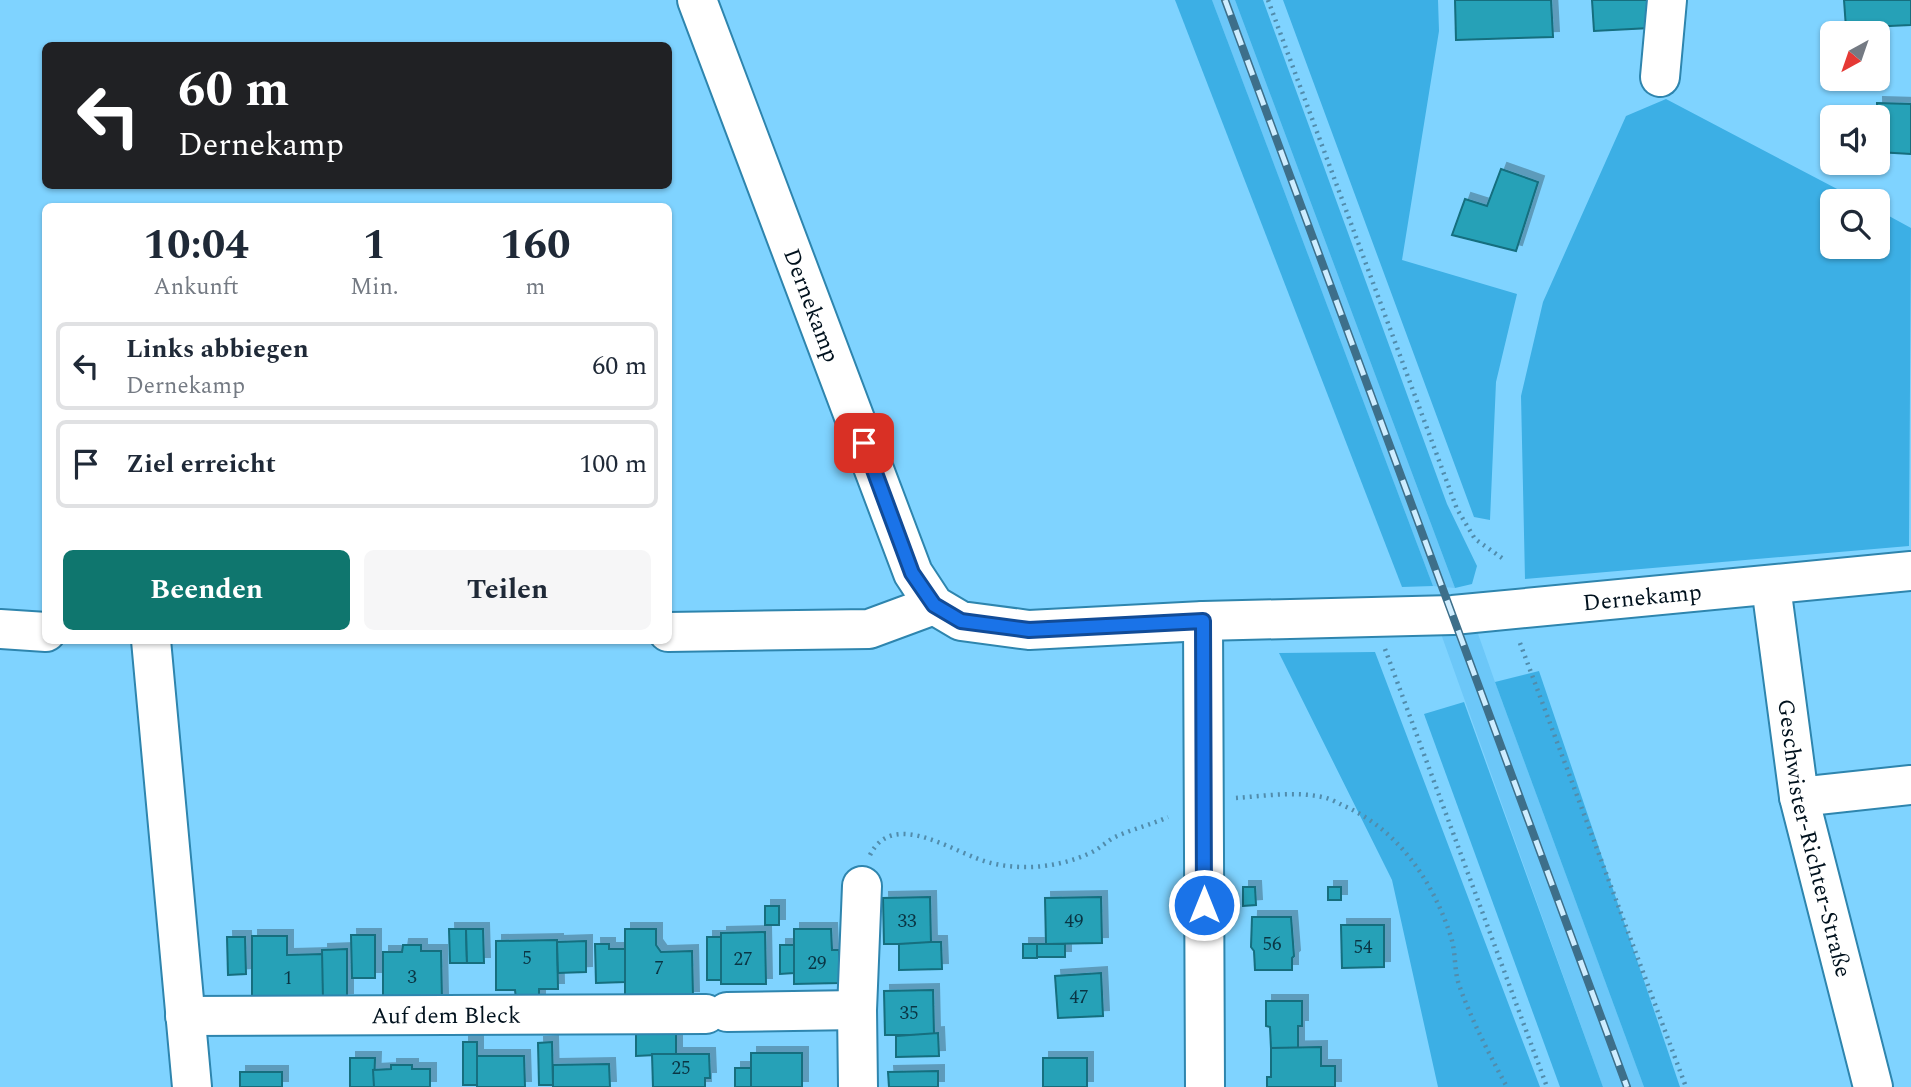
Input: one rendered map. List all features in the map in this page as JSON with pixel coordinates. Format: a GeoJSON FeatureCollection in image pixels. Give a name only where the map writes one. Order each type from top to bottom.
{"type":"FeatureCollection","features":[{"type":"Feature","properties":{"kind":"street","name":"Dernekamp"},"geometry":{"type":"LineString","coordinates":[[697,0],[912,573],[934,605],[961,621],[1029,630],[1203,621],[1374,619],[1453,615],[1911,571]]}},
{"type":"Feature","properties":{"kind":"street"},"geometry":{"type":"LineString","coordinates":[[1660,77],[1667,0]]}},
{"type":"Feature","properties":{"kind":"street","name":"Geschwister-Richter-Straße"},"geometry":{"type":"LineString","coordinates":[[1771,586],[1799,797],[1873,1087]]}},
{"type":"Feature","properties":{"kind":"street"},"geometry":{"type":"LineString","coordinates":[[672,632],[869,629],[934,605]]}},
{"type":"Feature","properties":{"kind":"street"},"geometry":{"type":"LineString","coordinates":[[1203,621],[1205,1087]]}},
{"type":"Feature","properties":{"kind":"street"},"geometry":{"type":"LineString","coordinates":[[0,629],[42,632]]}},
{"type":"Feature","properties":{"kind":"street"},"geometry":{"type":"LineString","coordinates":[[151,644],[192,1087]]}},
{"type":"Feature","properties":{"kind":"street"},"geometry":{"type":"LineString","coordinates":[[1799,797],[1911,785]]}},
{"type":"Feature","properties":{"kind":"street"},"geometry":{"type":"LineString","coordinates":[[858,1087],[857,1010],[862,886]]}},
{"type":"Feature","properties":{"kind":"street","name":"Auf dem Bleck"},"geometry":{"type":"LineString","coordinates":[[185,1016],[857,1010]]}},
{"type":"Feature","properties":{"kind":"path"},"geometry":{"type":"LineString","coordinates":[[1268,0],[1457,509],[1475,539],[1502,558]]}},
{"type":"Feature","properties":{"kind":"path"},"geometry":{"type":"LineString","coordinates":[[1507,610],[1686,1087]]}},
{"type":"Feature","properties":{"kind":"path"},"geometry":{"type":"LineString","coordinates":[[1374,619],[1547,1087]]}},
{"type":"Feature","properties":{"kind":"path"},"geometry":{"type":"LineString","coordinates":[[862,886],[866,865],[874,847],[885,837],[905,834],[924,837],[991,863],[1035,867],[1075,860],[1114,838],[1158,822],[1203,800],[1287,794],[1323,797],[1378,824],[1404,850],[1429,886],[1452,939],[1458,981],[1479,1036],[1507,1087]]}},
{"type":"Feature","properties":{"kind":"shaded area"},"geometry":{"type":"Polygon","coordinates":[[[1175,0],[1212,0],[1433,586],[1402,587],[1175,0]]]}},
{"type":"Feature","properties":{"kind":"shaded area"},"geometry":{"type":"Polygon","coordinates":[[[1212,0],[1235,0],[1455,588],[1433,586],[1212,0]]]}},
{"type":"Feature","properties":{"kind":"shaded area"},"geometry":{"type":"Polygon","coordinates":[[[1235,0],[1263,0],[1447,504],[1477,566],[1472,584],[1455,588],[1235,0]]]}},
{"type":"Feature","properties":{"kind":"shaded area"},"geometry":{"type":"Polygon","coordinates":[[[1283,0],[1438,0],[1439,31],[1402,260],[1517,294],[1496,382],[1490,520],[1474,517],[1283,0]]]}},
{"type":"Feature","properties":{"kind":"shaded area"},"geometry":{"type":"Polygon","coordinates":[[[1666,99],[1837,189],[1820,189],[1820,259],[1890,259],[1890,217],[1911,228],[1909,546],[1525,579],[1521,396],[1543,302],[1626,116],[1666,99]]]}},
{"type":"Feature","properties":{"kind":"shaded area"},"geometry":{"type":"Polygon","coordinates":[[[1476,628],[1644,1087],[1603,1087],[1440,631],[1476,628]]]}},
{"type":"Feature","properties":{"kind":"shaded area"},"geometry":{"type":"Polygon","coordinates":[[[1375,652],[1540,1087],[1438,1087],[1392,880],[1279,653],[1375,652]]]}},
{"type":"Feature","properties":{"kind":"shaded area"},"geometry":{"type":"Polygon","coordinates":[[[1539,671],[1680,1087],[1644,1087],[1495,682],[1539,671]]]}},
{"type":"Feature","properties":{"kind":"shaded area"},"geometry":{"type":"Polygon","coordinates":[[[1464,702],[1603,1087],[1560,1087],[1424,714],[1464,702]]]}},
{"type":"Feature","properties":{"kind":"building"},"geometry":{"type":"Polygon","coordinates":[[[1455,0],[1551,0],[1553,37],[1456,40],[1455,0]]]}},
{"type":"Feature","properties":{"kind":"building"},"geometry":{"type":"Polygon","coordinates":[[[1592,0],[1648,0],[1650,28],[1594,31],[1592,0]]]}},
{"type":"Feature","properties":{"kind":"building"},"geometry":{"type":"Polygon","coordinates":[[[1844,0],[1911,0],[1911,25],[1890,26],[1890,21],[1846,21],[1844,0]]]}},
{"type":"Feature","properties":{"kind":"building"},"geometry":{"type":"Polygon","coordinates":[[[1911,104],[1911,154],[1890,153],[1890,105],[1877,105],[1911,104]]]}},
{"type":"Feature","properties":{"kind":"building"},"geometry":{"type":"Polygon","coordinates":[[[1501,169],[1538,182],[1516,251],[1452,235],[1465,199],[1487,206],[1501,169]]]}},
{"type":"Feature","properties":{"kind":"building"},"geometry":{"type":"Polygon","coordinates":[[[1243,887],[1255,887],[1256,905],[1243,906],[1243,887]]]}},
{"type":"Feature","properties":{"kind":"building"},"geometry":{"type":"Polygon","coordinates":[[[1328,887],[1341,887],[1341,900],[1328,900],[1328,887]]]}},
{"type":"Feature","properties":{"kind":"building"},"geometry":{"type":"Polygon","coordinates":[[[930,897],[931,944],[884,944],[883,898],[930,897]]]}},
{"type":"Feature","properties":{"kind":"building"},"geometry":{"type":"Polygon","coordinates":[[[1101,897],[1102,943],[1046,944],[1045,898],[1101,897]]]}},
{"type":"Feature","properties":{"kind":"building"},"geometry":{"type":"Polygon","coordinates":[[[765,906],[779,906],[779,925],[765,925],[765,906]]]}},
{"type":"Feature","properties":{"kind":"building"},"geometry":{"type":"Polygon","coordinates":[[[1252,917],[1291,917],[1294,956],[1292,970],[1255,970],[1254,951],[1251,947],[1252,917]]]}},
{"type":"Feature","properties":{"kind":"building"},"geometry":{"type":"Polygon","coordinates":[[[1341,925],[1384,925],[1384,967],[1342,968],[1341,925]]]}},
{"type":"Feature","properties":{"kind":"building"},"geometry":{"type":"Polygon","coordinates":[[[449,929],[466,929],[467,963],[450,963],[449,929]]]}},
{"type":"Feature","properties":{"kind":"building"},"geometry":{"type":"Polygon","coordinates":[[[466,929],[483,929],[484,963],[467,963],[466,929]]]}},
{"type":"Feature","properties":{"kind":"building"},"geometry":{"type":"Polygon","coordinates":[[[625,929],[656,929],[656,945],[661,952],[692,951],[693,997],[625,998],[625,929]]]}},
{"type":"Feature","properties":{"kind":"building"},"geometry":{"type":"Polygon","coordinates":[[[794,929],[831,929],[832,950],[839,950],[839,983],[794,984],[794,929]]]}},
{"type":"Feature","properties":{"kind":"building"},"geometry":{"type":"Polygon","coordinates":[[[765,932],[766,984],[721,984],[721,933],[765,932]]]}},
{"type":"Feature","properties":{"kind":"building"},"geometry":{"type":"Polygon","coordinates":[[[351,935],[375,935],[375,978],[352,978],[351,935]]]}},
{"type":"Feature","properties":{"kind":"building"},"geometry":{"type":"Polygon","coordinates":[[[252,936],[287,936],[287,955],[323,954],[323,1002],[252,1003],[252,936]]]}},
{"type":"Feature","properties":{"kind":"building"},"geometry":{"type":"Polygon","coordinates":[[[227,937],[245,937],[246,974],[228,975],[227,937]]]}},
{"type":"Feature","properties":{"kind":"building"},"geometry":{"type":"Polygon","coordinates":[[[707,937],[721,937],[721,980],[707,980],[707,937]]]}},
{"type":"Feature","properties":{"kind":"building"},"geometry":{"type":"Polygon","coordinates":[[[557,940],[558,989],[539,989],[539,999],[516,999],[515,990],[496,990],[496,941],[557,940]]]}},
{"type":"Feature","properties":{"kind":"building"},"geometry":{"type":"Polygon","coordinates":[[[586,941],[586,972],[558,973],[557,942],[586,941]]]}},
{"type":"Feature","properties":{"kind":"building"},"geometry":{"type":"Polygon","coordinates":[[[941,942],[942,969],[899,970],[899,944],[941,942]]]}},
{"type":"Feature","properties":{"kind":"building"},"geometry":{"type":"Polygon","coordinates":[[[595,944],[609,944],[609,949],[625,949],[625,982],[596,983],[595,944]]]}},
{"type":"Feature","properties":{"kind":"building"},"geometry":{"type":"Polygon","coordinates":[[[1023,944],[1037,944],[1037,958],[1023,958],[1023,944]]]}},
{"type":"Feature","properties":{"kind":"building"},"geometry":{"type":"Polygon","coordinates":[[[1037,944],[1065,944],[1065,957],[1037,957],[1037,944]]]}},
{"type":"Feature","properties":{"kind":"building"},"geometry":{"type":"Polygon","coordinates":[[[403,945],[421,945],[421,951],[441,951],[442,1000],[383,1001],[383,952],[402,952],[403,945]]]}},
{"type":"Feature","properties":{"kind":"building"},"geometry":{"type":"Polygon","coordinates":[[[780,945],[794,945],[794,973],[780,974],[780,945]]]}},
{"type":"Feature","properties":{"kind":"building"},"geometry":{"type":"Polygon","coordinates":[[[347,949],[347,999],[323,1000],[322,950],[347,949]]]}},
{"type":"Feature","properties":{"kind":"building"},"geometry":{"type":"Polygon","coordinates":[[[1101,973],[1103,1016],[1058,1018],[1055,976],[1101,973]]]}},
{"type":"Feature","properties":{"kind":"building"},"geometry":{"type":"Polygon","coordinates":[[[933,990],[934,1035],[885,1035],[884,991],[933,990]]]}},
{"type":"Feature","properties":{"kind":"building"},"geometry":{"type":"Polygon","coordinates":[[[1266,1001],[1302,1001],[1302,1026],[1298,1026],[1298,1048],[1271,1048],[1270,1027],[1266,1026],[1266,1001]]]}},
{"type":"Feature","properties":{"kind":"building"},"geometry":{"type":"Polygon","coordinates":[[[636,1026],[676,1026],[676,1054],[636,1056],[636,1026]]]}},
{"type":"Feature","properties":{"kind":"building"},"geometry":{"type":"Polygon","coordinates":[[[938,1033],[939,1056],[896,1057],[896,1036],[938,1033]]]}},
{"type":"Feature","properties":{"kind":"building"},"geometry":{"type":"Polygon","coordinates":[[[463,1042],[477,1042],[477,1085],[463,1085],[463,1042]]]}},
{"type":"Feature","properties":{"kind":"building"},"geometry":{"type":"Polygon","coordinates":[[[552,1042],[553,1085],[539,1085],[538,1043],[552,1042]]]}},
{"type":"Feature","properties":{"kind":"building"},"geometry":{"type":"Polygon","coordinates":[[[1321,1047],[1321,1066],[1335,1066],[1335,1087],[1267,1087],[1267,1077],[1271,1077],[1271,1048],[1321,1047]]]}},
{"type":"Feature","properties":{"kind":"building"},"geometry":{"type":"Polygon","coordinates":[[[751,1053],[802,1053],[802,1087],[751,1087],[751,1053]]]}},
{"type":"Feature","properties":{"kind":"building"},"geometry":{"type":"Polygon","coordinates":[[[652,1054],[709,1054],[710,1078],[705,1078],[705,1087],[653,1087],[652,1054]]]}},
{"type":"Feature","properties":{"kind":"building"},"geometry":{"type":"Polygon","coordinates":[[[477,1056],[524,1056],[525,1087],[477,1087],[477,1056]]]}},
{"type":"Feature","properties":{"kind":"building"},"geometry":{"type":"Polygon","coordinates":[[[350,1058],[375,1058],[374,1087],[350,1087],[350,1058]]]}},
{"type":"Feature","properties":{"kind":"building"},"geometry":{"type":"Polygon","coordinates":[[[1043,1058],[1087,1058],[1087,1087],[1043,1087],[1043,1058]]]}},
{"type":"Feature","properties":{"kind":"building"},"geometry":{"type":"Polygon","coordinates":[[[609,1064],[610,1087],[553,1087],[553,1065],[609,1064]]]}},
{"type":"Feature","properties":{"kind":"building"},"geometry":{"type":"Polygon","coordinates":[[[391,1065],[412,1065],[412,1069],[430,1069],[430,1087],[374,1087],[373,1070],[391,1069],[391,1065]]]}},
{"type":"Feature","properties":{"kind":"building"},"geometry":{"type":"Polygon","coordinates":[[[735,1068],[751,1068],[751,1087],[735,1087],[735,1068]]]}},
{"type":"Feature","properties":{"kind":"building"},"geometry":{"type":"Polygon","coordinates":[[[938,1071],[938,1087],[889,1087],[888,1072],[938,1071]]]}},
{"type":"Feature","properties":{"kind":"building"},"geometry":{"type":"Polygon","coordinates":[[[240,1072],[282,1072],[282,1087],[240,1087],[240,1072]]]}},
{"type":"Feature","properties":{"kind":"railway"},"geometry":{"type":"LineString","coordinates":[[1225,0],[1627,1087]]}},
{"type":"Feature","properties":{"kind":"route"},"geometry":{"type":"LineString","coordinates":[[864,443],[912,573],[934,605],[961,621],[1029,630],[1203,621],[1204,905]]}}]}
